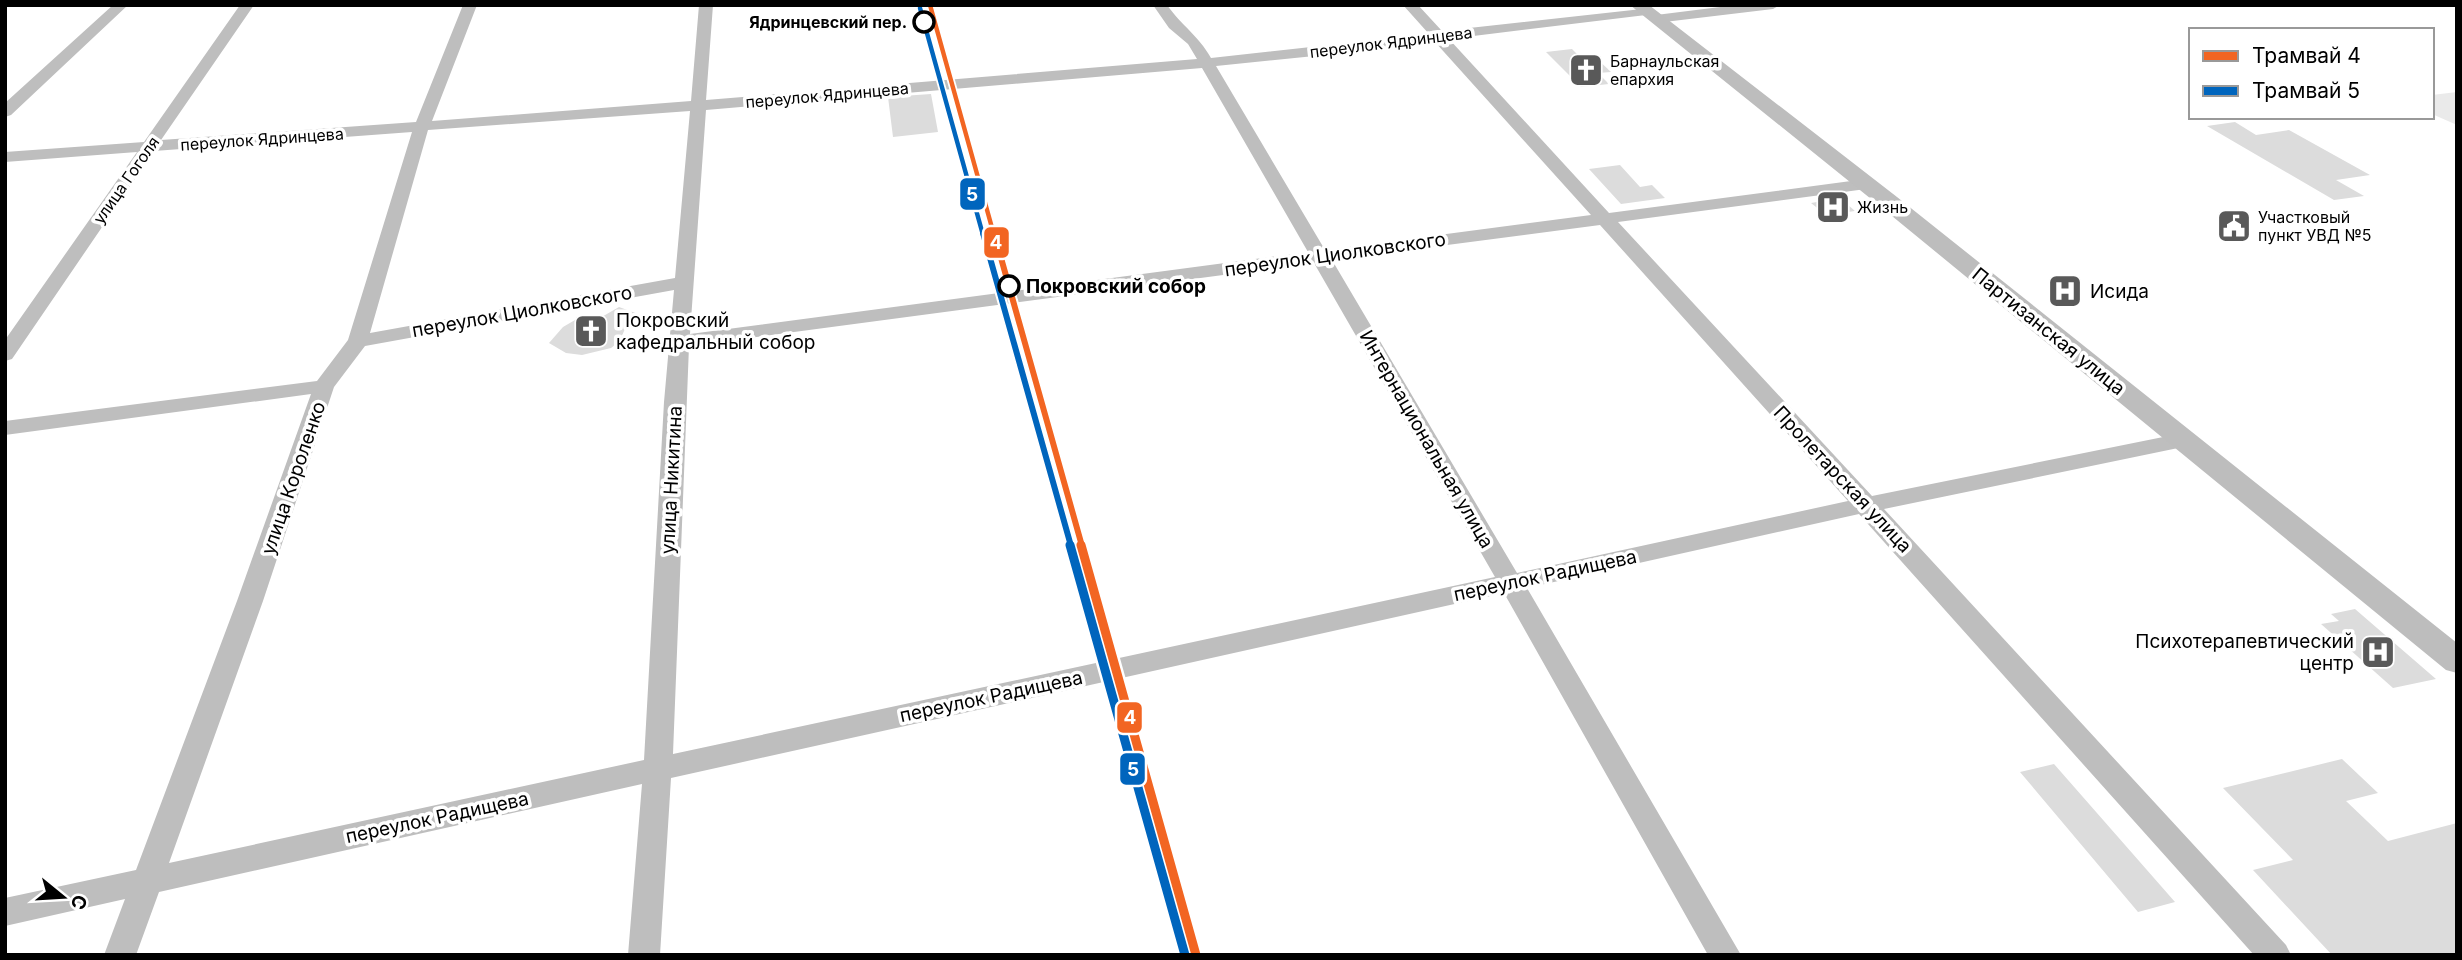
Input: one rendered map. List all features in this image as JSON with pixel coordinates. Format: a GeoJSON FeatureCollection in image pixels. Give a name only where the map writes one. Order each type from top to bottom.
{"type":"FeatureCollection","features":[{"type":"Feature","properties":{"kind":"main road","name":"Партизанская улица"},"geometry":{"type":"LineString","coordinates":[[1647,12],[1866,184],[2457,661]]}},
{"type":"Feature","properties":{"kind":"street"},"geometry":{"type":"LineString","coordinates":[[5,112],[121,5]]}},
{"type":"Feature","properties":{"kind":"street","name":"улица Гоголя"},"geometry":{"type":"LineString","coordinates":[[5,355],[247,5]]}},
{"type":"Feature","properties":{"kind":"street","name":"улица Короленко"},"geometry":{"type":"LineString","coordinates":[[120,955],[246,612],[324,386],[358,341],[421,128],[470,5]]}},
{"type":"Feature","properties":{"kind":"street","name":"улица Никитина"},"geometry":{"type":"LineString","coordinates":[[644,955],[658,768],[680,341],[706,5]]}},
{"type":"Feature","properties":{"kind":"street","name":"Интернациональная улица"},"geometry":{"type":"LineString","coordinates":[[1160,5],[1174,24],[1194,41],[1322,257],[1725,955]]}},
{"type":"Feature","properties":{"kind":"street","name":"Пролетарская улица"},"geometry":{"type":"LineString","coordinates":[[1410,5],[2275,955]]}},
{"type":"Feature","properties":{"kind":"street","name":"переулок Ядринцева"},"geometry":{"type":"LineString","coordinates":[[5,157],[699,106],[1423,41],[1438,36],[1647,12],[1773,5]]}},
{"type":"Feature","properties":{"kind":"street","name":"переулок Циолковского"},"geometry":{"type":"LineString","coordinates":[[680,341],[1866,184]]}},
{"type":"Feature","properties":{"kind":"street","name":"переулок Циолковского"},"geometry":{"type":"LineString","coordinates":[[358,341],[685,282]]}},
{"type":"Feature","properties":{"kind":"street"},"geometry":{"type":"LineString","coordinates":[[5,428],[324,386]]}},
{"type":"Feature","properties":{"kind":"street","name":"переулок Радищева"},"geometry":{"type":"LineString","coordinates":[[5,912],[1867,505],[2183,440]]}},
{"type":"Feature","properties":{"kind":"shaded area"},"geometry":{"type":"Polygon","coordinates":[[[2457,92],[2457,125],[2434,115],[2434,95],[2457,92]]]}},
{"type":"Feature","properties":{"kind":"building","name":"Барнаульская епархия"},"geometry":{"type":"Polygon","coordinates":[[[1572,49],[1581,58],[1594,56],[1611,72],[1598,73],[1609,84],[1581,87],[1546,52],[1572,49]]]}},
{"type":"Feature","properties":{"kind":"building"},"geometry":{"type":"Polygon","coordinates":[[[931,94],[938,132],[893,137],[888,97],[931,94]]]}},
{"type":"Feature","properties":{"kind":"building"},"geometry":{"type":"Polygon","coordinates":[[[2235,122],[2256,135],[2289,130],[2370,175],[2336,180],[2364,196],[2334,200],[2207,126],[2235,122]]]}},
{"type":"Feature","properties":{"kind":"building"},"geometry":{"type":"Polygon","coordinates":[[[1620,165],[1640,187],[1652,185],[1665,198],[1621,204],[1589,169],[1620,165]]]}},
{"type":"Feature","properties":{"kind":"building","name":"Жизнь"},"geometry":{"type":"Polygon","coordinates":[[[1840,198],[1855,211],[1826,215],[1811,203],[1840,198]]]}},
{"type":"Feature","properties":{"kind":"building","name":"Покровский кафедральный собор"},"geometry":{"type":"Polygon","coordinates":[[[619,307],[641,315],[626,326],[620,341],[611,348],[582,355],[566,353],[549,343],[563,327],[575,320],[593,322],[619,307]]]}},
{"type":"Feature","properties":{"kind":"building","name":"Психотерапевтический центр"},"geometry":{"type":"Polygon","coordinates":[[[2355,609],[2436,679],[2393,688],[2321,624],[2339,621],[2331,614],[2355,609]]]}},
{"type":"Feature","properties":{"kind":"building"},"geometry":{"type":"Polygon","coordinates":[[[2342,759],[2378,793],[2346,801],[2388,841],[2457,823],[2457,955],[2332,955],[2253,870],[2293,860],[2223,788],[2342,759]]]}},
{"type":"Feature","properties":{"kind":"building"},"geometry":{"type":"Polygon","coordinates":[[[2054,764],[2175,902],[2138,912],[2020,772],[2054,764]]]}},
{"type":"Feature","properties":{"kind":"tram line","name":"4"},"geometry":{"type":"LineString","coordinates":[[930,5],[1196,955]]}},
{"type":"Feature","properties":{"kind":"tram line","name":"5"},"geometry":{"type":"LineString","coordinates":[[920,8],[1185,955]]}},
{"type":"Feature","properties":{"kind":"place","name":"Ядринцевский пер."},"geometry":{"type":"Point","coordinates":[924,22]}},
{"type":"Feature","properties":{"kind":"place","name":"Барнаульская епархия"},"geometry":{"type":"Point","coordinates":[1586,70]}},
{"type":"Feature","properties":{"kind":"place","name":"Жизнь"},"geometry":{"type":"Point","coordinates":[1833,207]}},
{"type":"Feature","properties":{"kind":"place","name":"Участковый пункт УВД №5"},"geometry":{"type":"Point","coordinates":[2234,226]}},
{"type":"Feature","properties":{"kind":"place","name":"Покровский собор"},"geometry":{"type":"Point","coordinates":[1009,286]}},
{"type":"Feature","properties":{"kind":"place","name":"Исида"},"geometry":{"type":"Point","coordinates":[2065,291]}},
{"type":"Feature","properties":{"kind":"place","name":"Покровский кафедральный собор"},"geometry":{"type":"Point","coordinates":[591,331]}},
{"type":"Feature","properties":{"kind":"place","name":"Психотерапевтический центр"},"geometry":{"type":"Point","coordinates":[2378,652]}}]}
